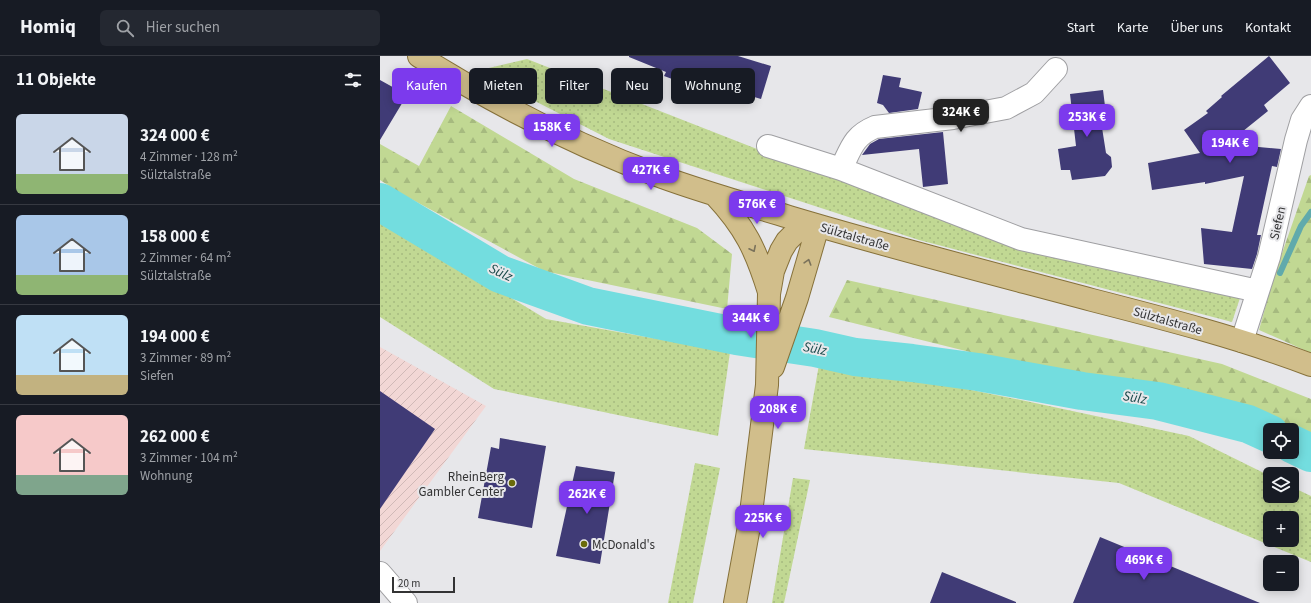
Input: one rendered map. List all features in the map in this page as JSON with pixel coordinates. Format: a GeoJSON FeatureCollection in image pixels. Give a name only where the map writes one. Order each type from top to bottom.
{"type":"FeatureCollection","features":[{"type":"Feature","properties":{"kind":"main road","name":"Sülztalstraße"},"geometry":{"type":"LineString","coordinates":[[419,56],[518,113],[600,152],[714,195],[860,238],[1136,311],[1242,341],[1311,365]]}},
{"type":"Feature","properties":{"kind":"main road"},"geometry":{"type":"LineString","coordinates":[[714,195],[731,212],[744,232],[755,252],[769,294]]}},
{"type":"Feature","properties":{"kind":"main road"},"geometry":{"type":"LineString","coordinates":[[734,603],[750,521],[767,385],[769,294],[773,271],[781,251],[787,241],[797,231],[814,225]]}},
{"type":"Feature","properties":{"kind":"main road"},"geometry":{"type":"LineString","coordinates":[[767,385],[798,298],[814,225]]}},
{"type":"Feature","properties":{"kind":"street"},"geometry":{"type":"LineString","coordinates":[[841,169],[857,137],[866,131],[875,127],[954,118],[1006,108],[1034,93],[1056,70]]}},
{"type":"Feature","properties":{"kind":"street","name":"Siefen"},"geometry":{"type":"LineString","coordinates":[[1242,341],[1269,257],[1296,140],[1302,120],[1311,106]]}},
{"type":"Feature","properties":{"kind":"street"},"geometry":{"type":"LineString","coordinates":[[768,146],[841,169],[1021,239],[1258,291]]}},
{"type":"Feature","properties":{"kind":"street"},"geometry":{"type":"LineString","coordinates":[[380,573],[406,603]]}},
{"type":"Feature","properties":{"kind":"shaded area"},"geometry":{"type":"Polygon","coordinates":[[[380,347],[486,406],[380,551],[380,347]]]}},
{"type":"Feature","properties":{"kind":"green space"},"geometry":{"type":"Polygon","coordinates":[[[527,59],[550,68],[545,68],[545,104],[603,104],[603,89],[611,92],[611,104],[642,104],[770,154],[1011,244],[1243,289],[1232,322],[919,240],[609,139],[537,102],[537,68],[489,68],[527,59]]]}},
{"type":"Feature","properties":{"kind":"green space"},"geometry":{"type":"Polygon","coordinates":[[[451,106],[574,179],[697,228],[732,254],[727,309],[544,271],[400,193],[380,180],[380,144],[419,166],[451,106]]]}},
{"type":"Feature","properties":{"kind":"green space"},"geometry":{"type":"Polygon","coordinates":[[[1311,175],[1311,353],[1259,330],[1273,279],[1309,176],[1311,175]]]}},
{"type":"Feature","properties":{"kind":"green space"},"geometry":{"type":"Polygon","coordinates":[[[380,219],[546,319],[730,352],[718,436],[494,389],[380,317],[380,219]]]}},
{"type":"Feature","properties":{"kind":"green space"},"geometry":{"type":"Polygon","coordinates":[[[847,280],[1222,364],[1311,399],[1311,454],[1299,450],[1299,423],[1263,423],[1263,438],[1138,394],[829,317],[847,280]]]}},
{"type":"Feature","properties":{"kind":"green space"},"geometry":{"type":"Polygon","coordinates":[[[820,359],[1189,436],[1263,473],[1263,503],[1299,503],[1299,490],[1311,496],[1311,562],[1299,557],[1299,555],[1294,555],[1275,547],[1299,547],[1299,511],[1263,511],[1263,542],[1119,483],[804,449],[820,359]]]}},
{"type":"Feature","properties":{"kind":"green space"},"geometry":{"type":"Polygon","coordinates":[[[695,463],[720,468],[693,603],[668,603],[695,463]]]}},
{"type":"Feature","properties":{"kind":"green space"},"geometry":{"type":"Polygon","coordinates":[[[793,478],[810,480],[784,603],[772,603],[793,478]]]}},
{"type":"Feature","properties":{"kind":"building"},"geometry":{"type":"Polygon","coordinates":[[[738,56],[771,66],[761,99],[755,97],[755,68],[671,68],[671,79],[664,76],[666,72],[663,71],[663,68],[656,68],[629,57],[738,56]]]}},
{"type":"Feature","properties":{"kind":"building"},"geometry":{"type":"Polygon","coordinates":[[[1269,56],[1290,83],[1264,105],[1268,111],[1227,144],[1281,149],[1277,167],[1272,166],[1257,235],[1261,235],[1257,254],[1252,269],[1204,264],[1201,228],[1232,232],[1244,176],[1205,184],[1205,182],[1152,190],[1148,163],[1200,153],[1184,130],[1208,113],[1206,111],[1222,97],[1221,96],[1269,56]]]}},
{"type":"Feature","properties":{"kind":"building"},"geometry":{"type":"Polygon","coordinates":[[[883,75],[901,78],[899,87],[922,92],[918,109],[889,113],[883,105],[877,103],[883,75]]]}},
{"type":"Feature","properties":{"kind":"building"},"geometry":{"type":"Polygon","coordinates":[[[380,80],[392,87],[392,104],[402,104],[380,140],[380,80]]]}},
{"type":"Feature","properties":{"kind":"building"},"geometry":{"type":"Polygon","coordinates":[[[1103,90],[1106,114],[1100,115],[1106,153],[1111,157],[1112,167],[1105,176],[1072,180],[1070,170],[1061,170],[1058,149],[1076,146],[1070,94],[1103,90]]]}},
{"type":"Feature","properties":{"kind":"building"},"geometry":{"type":"Polygon","coordinates":[[[943,132],[948,184],[923,187],[919,149],[862,155],[870,144],[879,139],[943,132]]]}},
{"type":"Feature","properties":{"kind":"building"},"geometry":{"type":"Polygon","coordinates":[[[380,391],[435,429],[380,509],[380,391]]]}},
{"type":"Feature","properties":{"kind":"building","name":"RheinBerg Gambler Center"},"geometry":{"type":"Polygon","coordinates":[[[500,438],[546,446],[532,528],[478,518],[491,447],[499,449],[500,438]]]}},
{"type":"Feature","properties":{"kind":"building"},"geometry":{"type":"Polygon","coordinates":[[[576,466],[615,472],[600,564],[556,556],[576,466]]]}},
{"type":"Feature","properties":{"kind":"building"},"geometry":{"type":"Polygon","coordinates":[[[1100,537],[1260,603],[1073,603],[1100,537]]]}},
{"type":"Feature","properties":{"kind":"building"},"geometry":{"type":"Polygon","coordinates":[[[942,572],[1016,602],[1016,603],[930,603],[942,572]]]}},
{"type":"Feature","properties":{"kind":"waterway","name":"Sülz"},"geometry":{"type":"LineString","coordinates":[[380,202],[500,274],[588,306],[736,336],[815,348],[855,357],[978,372],[1082,391],[1158,401],[1248,424],[1263,431]]}},
{"type":"Feature","properties":{"kind":"waterway"},"geometry":{"type":"LineString","coordinates":[[1280,273],[1301,226],[1311,212]]}},
{"type":"Feature","properties":{"kind":"waterway","name":"Sülz"},"geometry":{"type":"LineString","coordinates":[[1299,447],[1311,453]]}},
{"type":"Feature","properties":{"kind":"place","name":"RheinBerg Gambler Center"},"geometry":{"type":"Point","coordinates":[512,483]}},
{"type":"Feature","properties":{"kind":"place","name":"McDonald's"},"geometry":{"type":"Point","coordinates":[584,544]}}]}
